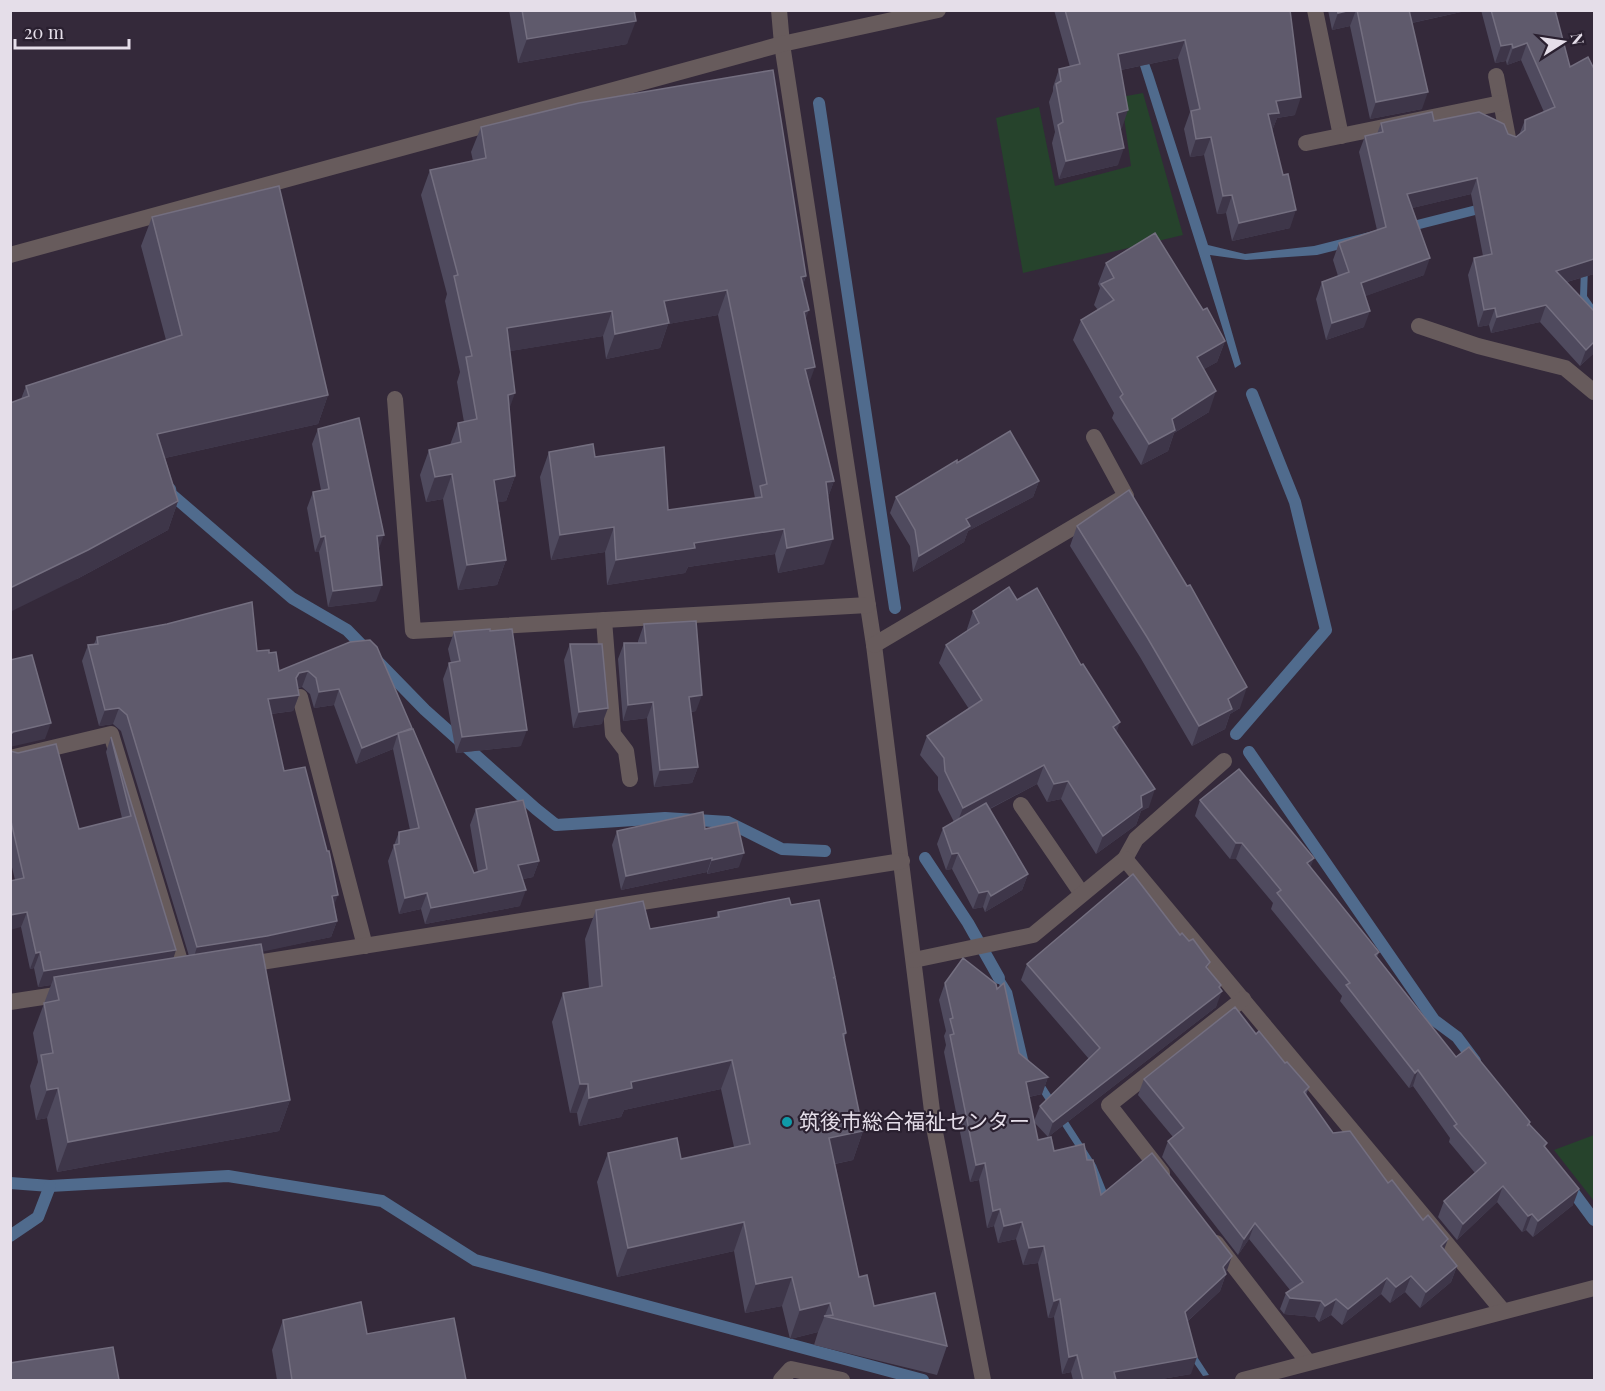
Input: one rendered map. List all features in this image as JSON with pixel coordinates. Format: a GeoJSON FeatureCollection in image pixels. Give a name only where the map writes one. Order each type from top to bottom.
{"type":"FeatureCollection","features":[{"type":"Feature","properties":{"kind":"street"},"geometry":{"type":"LineString","coordinates":[[779,10],[782,44],[874,645],[934,1127],[983,1380]]}},
{"type":"Feature","properties":{"kind":"street"},"geometry":{"type":"LineString","coordinates":[[10,255],[782,44],[938,10]]}},
{"type":"Feature","properties":{"kind":"street"},"geometry":{"type":"LineString","coordinates":[[1315,10],[1341,136]]}},
{"type":"Feature","properties":{"kind":"street"},"geometry":{"type":"LineString","coordinates":[[1496,76],[1509,143]]}},
{"type":"Feature","properties":{"kind":"street"},"geometry":{"type":"LineString","coordinates":[[1306,143],[1501,103]]}},
{"type":"Feature","properties":{"kind":"street"},"geometry":{"type":"LineString","coordinates":[[1419,326],[1478,346],[1565,368],[1594,392]]}},
{"type":"Feature","properties":{"kind":"street"},"geometry":{"type":"LineString","coordinates":[[395,399],[413,631],[868,605]]}},
{"type":"Feature","properties":{"kind":"street"},"geometry":{"type":"LineString","coordinates":[[874,645],[1126,496],[1094,437]]}},
{"type":"Feature","properties":{"kind":"street"},"geometry":{"type":"LineString","coordinates":[[604,620],[613,734],[626,751],[630,779]]}},
{"type":"Feature","properties":{"kind":"street"},"geometry":{"type":"LineString","coordinates":[[300,697],[365,946]]}},
{"type":"Feature","properties":{"kind":"street"},"geometry":{"type":"LineString","coordinates":[[10,759],[111,734],[184,974]]}},
{"type":"Feature","properties":{"kind":"street"},"geometry":{"type":"LineString","coordinates":[[914,960],[1033,935],[1125,859],[1136,839],[1224,761]]}},
{"type":"Feature","properties":{"kind":"street"},"geometry":{"type":"LineString","coordinates":[[1021,805],[1082,894]]}},
{"type":"Feature","properties":{"kind":"street"},"geometry":{"type":"LineString","coordinates":[[1125,859],[1503,1311]]}},
{"type":"Feature","properties":{"kind":"street"},"geometry":{"type":"LineString","coordinates":[[230,967],[902,861]]}},
{"type":"Feature","properties":{"kind":"street"},"geometry":{"type":"LineString","coordinates":[[10,1002],[80,991]]}},
{"type":"Feature","properties":{"kind":"street"},"geometry":{"type":"LineString","coordinates":[[1173,1187],[1109,1105],[1243,999]]}},
{"type":"Feature","properties":{"kind":"street"},"geometry":{"type":"LineString","coordinates":[[1209,1233],[1308,1362]]}},
{"type":"Feature","properties":{"kind":"street"},"geometry":{"type":"LineString","coordinates":[[1243,1380],[1594,1288]]}},
{"type":"Feature","properties":{"kind":"street"},"geometry":{"type":"LineString","coordinates":[[781,1380],[791,1369],[842,1380]]}},
{"type":"Feature","properties":{"kind":"green space"},"geometry":{"type":"Polygon","coordinates":[[[1143,93],[1183,235],[1023,273],[996,118],[1039,107],[1055,186],[1131,166],[1121,97],[1143,93]]]}},
{"type":"Feature","properties":{"kind":"green space"},"geometry":{"type":"Polygon","coordinates":[[[1594,1135],[1594,1201],[1554,1150],[1594,1135]]]}},
{"type":"Feature","properties":{"kind":"water"},"geometry":{"type":"Polygon","coordinates":[[[1130,11],[1153,74],[1208,245],[1245,254],[1314,246],[1516,195],[1588,266],[1587,296],[1594,306],[1594,318],[1580,297],[1581,268],[1503,208],[1317,255],[1246,260],[1210,255],[1241,364],[1235,368],[1136,53],[1130,11]]]}},
{"type":"Feature","properties":{"kind":"water"},"geometry":{"type":"Polygon","coordinates":[[[996,965],[1012,991],[1028,1059],[1096,1165],[1135,1262],[1209,1375],[1203,1376],[1146,1294],[1082,1156],[1017,1056],[999,983],[990,971],[992,966],[996,965]]]}},
{"type":"Feature","properties":{"kind":"building"},"geometry":{"type":"Polygon","coordinates":[[[522,10],[634,10],[636,21],[527,39],[522,10]]]}},
{"type":"Feature","properties":{"kind":"building"},"geometry":{"type":"Polygon","coordinates":[[[1065,10],[1290,10],[1301,97],[1276,101],[1279,113],[1268,114],[1283,175],[1288,174],[1296,210],[1239,223],[1232,195],[1223,196],[1211,137],[1196,139],[1191,111],[1200,109],[1185,40],[1118,54],[1128,110],[1117,113],[1124,148],[1066,161],[1058,125],[1063,122],[1056,84],[1061,81],[1059,69],[1080,64],[1065,10]]]}},
{"type":"Feature","properties":{"kind":"building"},"geometry":{"type":"Polygon","coordinates":[[[1357,10],[1409,10],[1428,92],[1376,102],[1357,10]]]}},
{"type":"Feature","properties":{"kind":"building"},"geometry":{"type":"Polygon","coordinates":[[[1491,10],[1555,10],[1570,67],[1588,57],[1594,69],[1594,259],[1556,271],[1594,311],[1594,342],[1586,350],[1546,305],[1497,317],[1495,308],[1484,310],[1474,258],[1492,254],[1477,178],[1407,194],[1430,258],[1361,283],[1370,311],[1332,323],[1322,282],[1349,272],[1339,243],[1386,227],[1365,136],[1383,132],[1381,123],[1432,112],[1434,121],[1479,112],[1504,124],[1508,134],[1516,137],[1525,130],[1525,120],[1555,107],[1527,43],[1513,48],[1512,44],[1501,46],[1491,10]]]}},
{"type":"Feature","properties":{"kind":"building"},"geometry":{"type":"Polygon","coordinates":[[[773,70],[806,276],[801,277],[809,310],[804,312],[815,367],[805,369],[834,481],[826,482],[833,539],[787,548],[784,529],[694,543],[695,548],[616,560],[614,527],[560,535],[549,452],[593,444],[595,457],[664,447],[668,510],[762,497],[760,486],[767,484],[727,290],[664,301],[669,323],[615,334],[612,311],[507,328],[515,393],[508,395],[515,476],[494,480],[506,560],[467,565],[452,474],[435,477],[429,450],[461,442],[458,423],[477,419],[466,357],[472,356],[454,276],[458,275],[430,170],[486,158],[481,127],[579,103],[773,70]]]}},
{"type":"Feature","properties":{"kind":"building"},"geometry":{"type":"Polygon","coordinates":[[[279,186],[328,395],[157,434],[178,501],[88,550],[10,588],[10,403],[29,396],[26,386],[182,335],[152,217],[279,186]]]}},
{"type":"Feature","properties":{"kind":"building"},"geometry":{"type":"Polygon","coordinates":[[[1155,233],[1203,310],[1207,308],[1225,341],[1197,357],[1216,391],[1172,419],[1175,430],[1149,444],[1120,397],[1123,394],[1081,320],[1114,300],[1101,284],[1114,278],[1106,263],[1155,233]]]}},
{"type":"Feature","properties":{"kind":"building"},"geometry":{"type":"Polygon","coordinates":[[[359,418],[384,535],[377,536],[382,585],[333,591],[325,536],[321,537],[313,492],[329,489],[318,429],[359,418]]]}},
{"type":"Feature","properties":{"kind":"building"},"geometry":{"type":"Polygon","coordinates":[[[1010,431],[1039,481],[966,519],[970,526],[919,556],[915,530],[896,497],[1010,431]]]}},
{"type":"Feature","properties":{"kind":"building"},"geometry":{"type":"Polygon","coordinates":[[[1129,490],[1187,586],[1190,585],[1247,687],[1228,699],[1232,709],[1199,726],[1147,637],[1077,526],[1129,490]]]}},
{"type":"Feature","properties":{"kind":"building"},"geometry":{"type":"Polygon","coordinates":[[[1009,587],[1017,600],[1037,588],[1081,665],[1083,664],[1120,722],[1113,727],[1155,789],[1141,796],[1142,807],[1103,836],[1068,781],[1054,784],[1044,765],[963,808],[945,771],[944,758],[927,736],[982,700],[946,645],[979,623],[973,611],[1009,587]]]}},
{"type":"Feature","properties":{"kind":"building"},"geometry":{"type":"Polygon","coordinates":[[[252,602],[257,651],[276,652],[279,671],[350,642],[370,640],[377,647],[412,728],[362,748],[339,689],[319,692],[316,678],[308,671],[299,673],[296,678],[299,695],[268,699],[284,771],[305,767],[327,851],[329,851],[338,895],[332,896],[337,921],[267,936],[197,947],[127,715],[119,708],[105,710],[88,645],[98,644],[97,637],[167,624],[252,602]]]}},
{"type":"Feature","properties":{"kind":"building"},"geometry":{"type":"Polygon","coordinates":[[[696,621],[702,695],[689,697],[698,767],[660,770],[653,702],[628,705],[624,643],[646,643],[644,624],[696,621]]]}},
{"type":"Feature","properties":{"kind":"building"},"geometry":{"type":"Polygon","coordinates":[[[490,629],[490,631],[512,629],[527,730],[462,737],[449,663],[460,661],[454,632],[490,629]]]}},
{"type":"Feature","properties":{"kind":"building"},"geometry":{"type":"Polygon","coordinates":[[[570,644],[602,644],[608,708],[579,712],[570,644]]]}},
{"type":"Feature","properties":{"kind":"building"},"geometry":{"type":"Polygon","coordinates":[[[32,655],[51,723],[13,732],[10,735],[10,660],[32,655]]]}},
{"type":"Feature","properties":{"kind":"building"},"geometry":{"type":"Polygon","coordinates":[[[413,729],[474,873],[487,869],[476,809],[523,800],[539,861],[518,865],[526,890],[431,908],[427,893],[405,898],[394,845],[399,844],[399,832],[419,828],[398,733],[413,729]]]}},
{"type":"Feature","properties":{"kind":"building"},"geometry":{"type":"Polygon","coordinates":[[[111,737],[176,950],[44,971],[40,952],[36,953],[27,912],[10,915],[10,881],[24,878],[10,817],[10,751],[18,753],[56,744],[79,829],[131,816],[111,737]]]}},
{"type":"Feature","properties":{"kind":"building"},"geometry":{"type":"Polygon","coordinates":[[[1239,769],[1314,858],[1307,863],[1379,952],[1375,955],[1456,1057],[1469,1047],[1530,1122],[1527,1126],[1529,1124],[1547,1143],[1544,1146],[1579,1189],[1538,1221],[1532,1214],[1528,1216],[1503,1186],[1463,1224],[1444,1201],[1486,1163],[1454,1126],[1457,1124],[1418,1070],[1415,1073],[1346,985],[1350,983],[1277,893],[1281,890],[1242,843],[1236,843],[1200,800],[1239,769]]]}},
{"type":"Feature","properties":{"kind":"building"},"geometry":{"type":"Polygon","coordinates":[[[986,803],[1028,874],[991,896],[988,891],[979,893],[958,853],[952,854],[943,828],[986,803]]]}},
{"type":"Feature","properties":{"kind":"building"},"geometry":{"type":"Polygon","coordinates":[[[703,812],[705,829],[737,822],[744,853],[626,876],[617,831],[703,812]]]}},
{"type":"Feature","properties":{"kind":"building"},"geometry":{"type":"Polygon","coordinates":[[[1133,874],[1180,935],[1182,933],[1189,941],[1193,939],[1210,962],[1206,967],[1221,985],[1219,987],[1222,991],[1053,1122],[1040,1106],[1100,1048],[1027,964],[1133,874]]]}},
{"type":"Feature","properties":{"kind":"building","name":"筑後市総合福祉センター"},"geometry":{"type":"Polygon","coordinates":[[[789,898],[791,905],[819,900],[846,1033],[843,1034],[863,1131],[829,1138],[859,1277],[867,1275],[874,1306],[935,1293],[947,1346],[824,1316],[833,1315],[830,1303],[800,1310],[792,1277],[756,1284],[744,1222],[628,1248],[608,1153],[677,1138],[681,1159],[750,1144],[732,1060],[631,1082],[632,1088],[589,1098],[588,1084],[580,1084],[563,993],[602,986],[596,910],[643,901],[650,929],[719,917],[718,912],[789,898]]]}},
{"type":"Feature","properties":{"kind":"building"},"geometry":{"type":"Polygon","coordinates":[[[261,944],[290,1100],[68,1142],[58,1088],[47,1090],[41,1055],[53,1053],[44,1003],[59,1000],[54,977],[261,944]]]}},
{"type":"Feature","properties":{"kind":"building"},"geometry":{"type":"Polygon","coordinates":[[[963,958],[996,984],[997,989],[1004,983],[1019,1053],[1048,1077],[1026,1082],[1038,1140],[1051,1137],[1054,1151],[1084,1144],[1087,1160],[1093,1160],[1101,1195],[1152,1153],[1232,1256],[1223,1267],[1226,1274],[1185,1312],[1197,1357],[1114,1372],[1116,1380],[1083,1380],[1077,1355],[1069,1357],[1060,1299],[1054,1301],[1044,1246],[1029,1248],[1022,1222],[1004,1226],[1000,1209],[993,1211],[985,1163],[976,1165],[950,1035],[954,1034],[950,1019],[953,1018],[945,983],[963,958]]]}},
{"type":"Feature","properties":{"kind":"building"},"geometry":{"type":"Polygon","coordinates":[[[1235,1007],[1256,1034],[1259,1031],[1285,1063],[1287,1062],[1309,1087],[1304,1092],[1333,1133],[1350,1131],[1388,1183],[1392,1180],[1423,1220],[1428,1215],[1448,1239],[1441,1246],[1457,1266],[1426,1292],[1411,1276],[1396,1287],[1387,1278],[1348,1309],[1336,1299],[1325,1306],[1321,1301],[1290,1298],[1286,1293],[1303,1282],[1255,1223],[1244,1239],[1168,1141],[1184,1128],[1144,1079],[1235,1007]]]}},
{"type":"Feature","properties":{"kind":"building"},"geometry":{"type":"Polygon","coordinates":[[[361,1302],[367,1334],[454,1318],[466,1380],[292,1380],[283,1320],[361,1302]]]}},
{"type":"Feature","properties":{"kind":"building"},"geometry":{"type":"Polygon","coordinates":[[[113,1347],[119,1380],[10,1380],[10,1363],[113,1347]]]}},
{"type":"Feature","properties":{"kind":"waterway"},"geometry":{"type":"LineString","coordinates":[[819,103],[895,608]]}},
{"type":"Feature","properties":{"kind":"waterway"},"geometry":{"type":"LineString","coordinates":[[1236,734],[1326,630],[1295,502],[1252,394]]}},
{"type":"Feature","properties":{"kind":"waterway"},"geometry":{"type":"LineString","coordinates":[[170,489],[171,494],[292,598],[347,630],[425,710],[556,825],[665,818],[728,822],[782,849],[825,851]]}},
{"type":"Feature","properties":{"kind":"waterway"},"geometry":{"type":"LineString","coordinates":[[1249,752],[1434,1020],[1457,1037],[1475,1061]]}},
{"type":"Feature","properties":{"kind":"waterway"},"geometry":{"type":"LineString","coordinates":[[925,858],[968,923],[999,978]]}},
{"type":"Feature","properties":{"kind":"waterway"},"geometry":{"type":"LineString","coordinates":[[10,1183],[50,1186],[228,1176],[382,1201],[475,1260],[923,1380]]}},
{"type":"Feature","properties":{"kind":"waterway"},"geometry":{"type":"LineString","coordinates":[[1566,1182],[1594,1220]]}},
{"type":"Feature","properties":{"kind":"waterway"},"geometry":{"type":"LineString","coordinates":[[10,1236],[38,1217],[50,1186]]}},
{"type":"Feature","properties":{"kind":"place","name":"筑後市総合福祉センター"},"geometry":{"type":"Point","coordinates":[787,1122]}}]}
